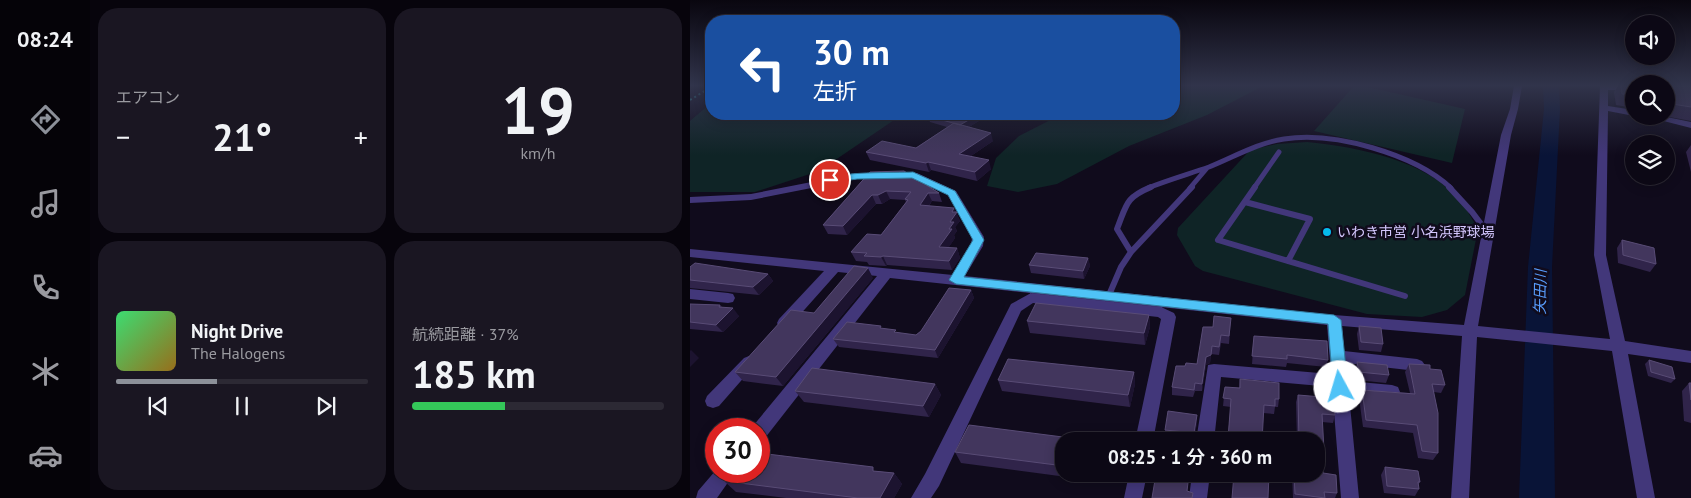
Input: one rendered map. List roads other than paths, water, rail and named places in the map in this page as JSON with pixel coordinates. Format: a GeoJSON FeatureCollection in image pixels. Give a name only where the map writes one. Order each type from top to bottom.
{"type":"FeatureCollection","features":[{"type":"Feature","properties":{"kind":"street"},"geometry":{"type":"LineString","coordinates":[[1460,498],[1488,233],[1513,109]]}},
{"type":"Feature","properties":{"kind":"street"},"geometry":{"type":"LineString","coordinates":[[1604,109],[1600,255],[1617,346],[1626,381],[1646,498]]}},
{"type":"Feature","properties":{"kind":"street"},"geometry":{"type":"LineString","coordinates":[[1610,109],[1625,112]]}},
{"type":"Feature","properties":{"kind":"street"},"geometry":{"type":"LineString","coordinates":[[1675,121],[1691,124]]}},
{"type":"Feature","properties":{"kind":"street"},"geometry":{"type":"LineString","coordinates":[[690,200],[751,197],[857,176],[913,175],[952,193],[978,237],[977,246],[956,280]]}},
{"type":"Feature","properties":{"kind":"street"},"geometry":{"type":"LineString","coordinates":[[693,259],[708,255],[1109,295],[1334,320],[1617,346],[1691,357]]}},
{"type":"Feature","properties":{"kind":"street"},"geometry":{"type":"LineString","coordinates":[[774,335],[834,268]]}},
{"type":"Feature","properties":{"kind":"street"},"geometry":{"type":"LineString","coordinates":[[770,418],[886,274]]}},
{"type":"Feature","properties":{"kind":"street"},"geometry":{"type":"LineString","coordinates":[[690,294],[728,298]]}},
{"type":"Feature","properties":{"kind":"street"},"geometry":{"type":"LineString","coordinates":[[920,498],[932,480],[1016,308],[1031,298],[1161,312],[1169,317],[1146,432]]}},
{"type":"Feature","properties":{"kind":"street"},"geometry":{"type":"LineString","coordinates":[[1334,320],[1350,498]]}},
{"type":"Feature","properties":{"kind":"street"},"geometry":{"type":"LineString","coordinates":[[713,401],[760,349]]}},
{"type":"Feature","properties":{"kind":"street"},"geometry":{"type":"LineString","coordinates":[[1337,356],[1417,365]]}},
{"type":"Feature","properties":{"kind":"street"},"geometry":{"type":"LineString","coordinates":[[1206,432],[1214,370],[1340,384],[1392,392]]}},
{"type":"Feature","properties":{"kind":"street"},"geometry":{"type":"LineString","coordinates":[[1133,498],[1136,482]]}},
{"type":"Feature","properties":{"kind":"street"},"geometry":{"type":"LineString","coordinates":[[1198,498],[1200,482]]}},
{"type":"Feature","properties":{"kind":"street"},"geometry":{"type":"LineString","coordinates":[[706,498],[718,483]]}},
{"type":"Feature","properties":{"kind":"lane"},"geometry":{"type":"LineString","coordinates":[[1132,252],[1117,229],[1130,198],[1147,188],[1207,168],[1278,140],[1326,140],[1364,146],[1414,162],[1444,180],[1469,204],[1488,233]]}},
{"type":"Feature","properties":{"kind":"lane"},"geometry":{"type":"LineString","coordinates":[[1280,152],[1218,240],[1405,296]]}},
{"type":"Feature","properties":{"kind":"lane"},"geometry":{"type":"LineString","coordinates":[[1109,295],[1121,267],[1132,252],[1207,168]]}},
{"type":"Feature","properties":{"kind":"lane"},"geometry":{"type":"LineString","coordinates":[[1245,202],[1310,219],[1288,262]]}},
{"type":"Feature","properties":{"kind":"waterway","name":"矢田川"},"geometry":{"type":"LineString","coordinates":[[1537,498],[1540,267],[1552,109]]}},
{"type":"Feature","properties":{"kind":"place","name":"いわき市営 小名浜野球場"},"geometry":{"type":"Point","coordinates":[1327,232]}}]}
